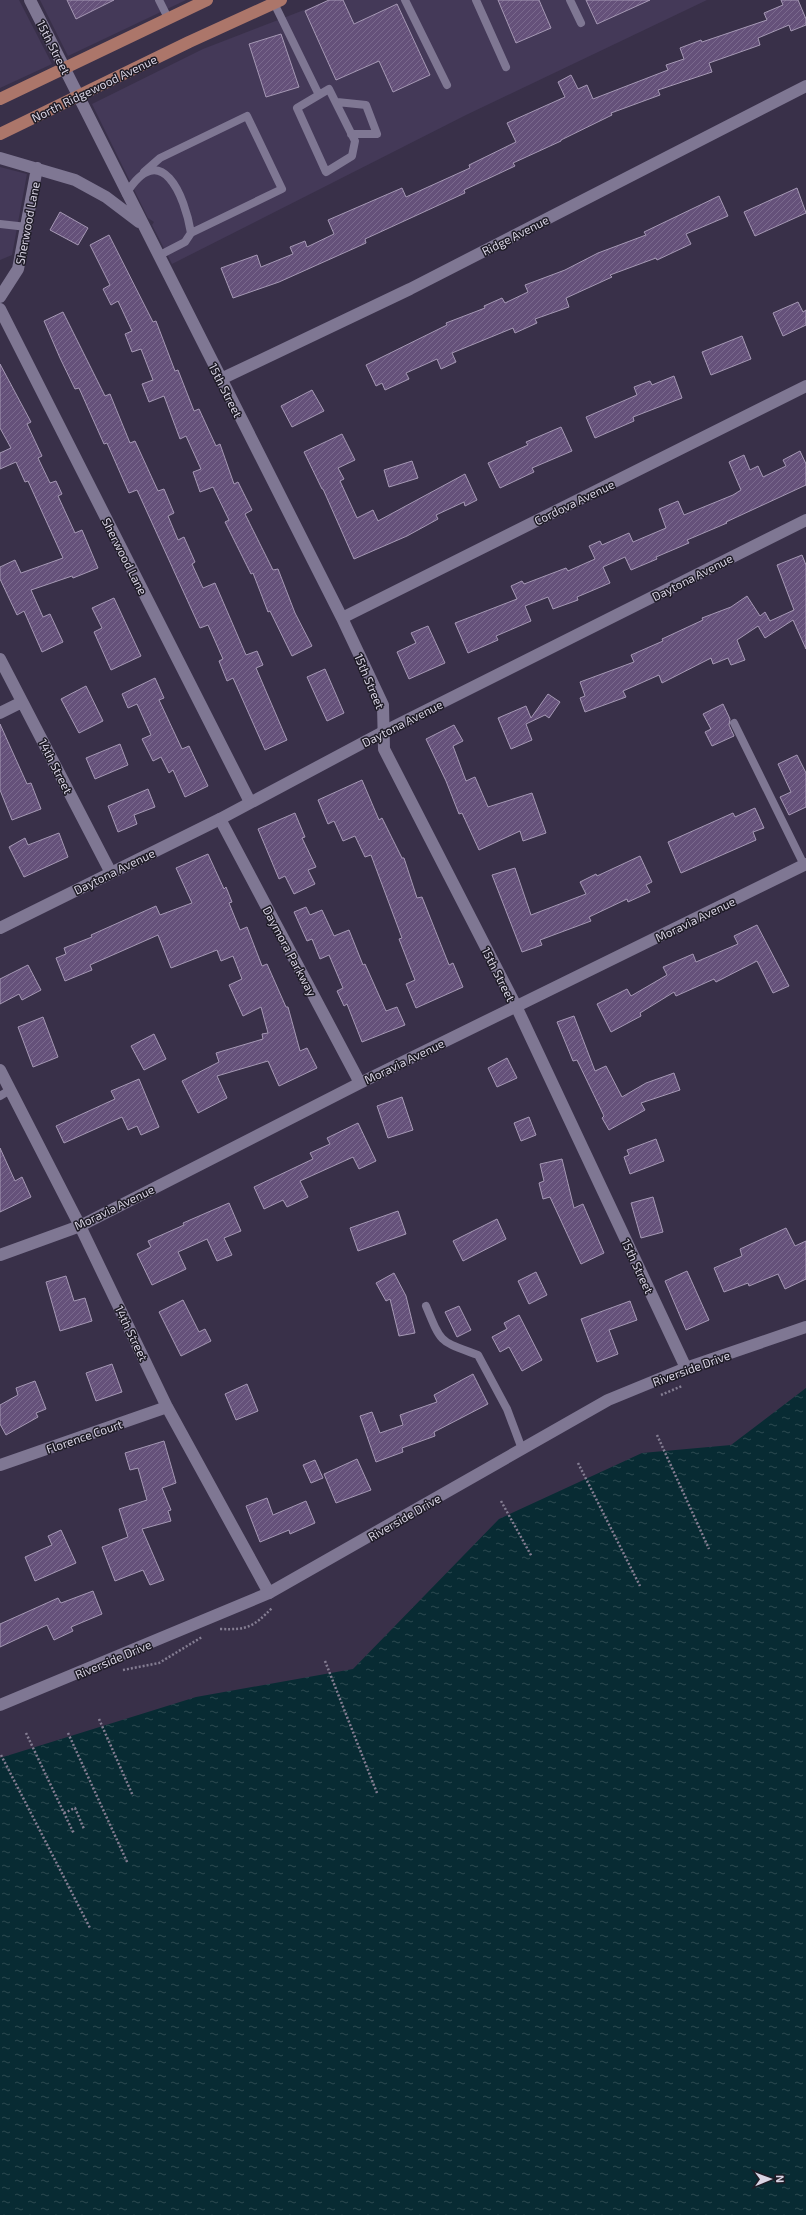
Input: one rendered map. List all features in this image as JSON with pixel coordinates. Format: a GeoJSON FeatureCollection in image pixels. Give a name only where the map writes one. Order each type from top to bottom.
{"type":"FeatureCollection","features":[{"type":"Feature","properties":{"kind":"main road"},"geometry":{"type":"LineString","coordinates":[[0,99],[154,24],[207,0]]}},
{"type":"Feature","properties":{"kind":"main road","name":"North Ridgewood Avenue"},"geometry":{"type":"LineString","coordinates":[[0,134],[189,42],[278,1]]}},
{"type":"Feature","properties":{"kind":"street","name":"15th Street"},"geometry":{"type":"LineString","coordinates":[[30,0],[126,194],[342,618],[382,705],[385,731],[384,749],[516,1006],[686,1368]]}},
{"type":"Feature","properties":{"kind":"street","name":"Ridge Avenue"},"geometry":{"type":"LineString","coordinates":[[221,379],[410,289],[806,86]]}},
{"type":"Feature","properties":{"kind":"street"},"geometry":{"type":"LineString","coordinates":[[0,158],[75,180],[106,197],[141,223]]}},
{"type":"Feature","properties":{"kind":"street","name":"Sherwood Lane"},"geometry":{"type":"LineString","coordinates":[[0,297],[18,269],[38,168]]}},
{"type":"Feature","properties":{"kind":"street","name":"Sherwood Lane"},"geometry":{"type":"LineString","coordinates":[[0,309],[250,802]]}},
{"type":"Feature","properties":{"kind":"street","name":"Cordova Avenue"},"geometry":{"type":"LineString","coordinates":[[342,618],[806,386]]}},
{"type":"Feature","properties":{"kind":"street","name":"Daytona Avenue"},"geometry":{"type":"LineString","coordinates":[[0,928],[220,819],[385,731],[806,520]]}},
{"type":"Feature","properties":{"kind":"street","name":"14th Street"},"geometry":{"type":"LineString","coordinates":[[0,659],[111,873]]}},
{"type":"Feature","properties":{"kind":"street"},"geometry":{"type":"LineString","coordinates":[[0,713],[22,702]]}},
{"type":"Feature","properties":{"kind":"street","name":"Daymora Parkway"},"geometry":{"type":"LineString","coordinates":[[220,819],[360,1083]]}},
{"type":"Feature","properties":{"kind":"street","name":"Moravia Avenue"},"geometry":{"type":"LineString","coordinates":[[0,1255],[80,1226],[360,1083],[805,865]]}},
{"type":"Feature","properties":{"kind":"street","name":"14th Street"},"geometry":{"type":"LineString","coordinates":[[0,1070],[5,1093],[80,1226],[167,1407],[269,1593]]}},
{"type":"Feature","properties":{"kind":"street","name":"Riverside Drive"},"geometry":{"type":"LineString","coordinates":[[0,1705],[269,1593],[608,1400],[686,1368],[806,1327]]}},
{"type":"Feature","properties":{"kind":"street","name":"Florence Court"},"geometry":{"type":"LineString","coordinates":[[0,1465],[167,1407]]}},
{"type":"Feature","properties":{"kind":"lane"},"geometry":{"type":"LineString","coordinates":[[160,0],[168,18]]}},
{"type":"Feature","properties":{"kind":"lane"},"geometry":{"type":"LineString","coordinates":[[405,0],[447,85]]}},
{"type":"Feature","properties":{"kind":"lane"},"geometry":{"type":"LineString","coordinates":[[476,0],[506,67]]}},
{"type":"Feature","properties":{"kind":"lane"},"geometry":{"type":"LineString","coordinates":[[570,0],[581,23]]}},
{"type":"Feature","properties":{"kind":"lane"},"geometry":{"type":"LineString","coordinates":[[278,1],[319,95]]}},
{"type":"Feature","properties":{"kind":"lane"},"geometry":{"type":"LineString","coordinates":[[329,89],[337,102],[355,141],[352,156],[326,172],[297,108],[319,95],[329,89]]}},
{"type":"Feature","properties":{"kind":"lane"},"geometry":{"type":"LineString","coordinates":[[337,102],[366,105],[377,134],[352,134]]}},
{"type":"Feature","properties":{"kind":"lane"},"geometry":{"type":"LineString","coordinates":[[126,194],[134,181],[160,158],[247,116],[282,189],[191,233],[185,242],[158,256]]}},
{"type":"Feature","properties":{"kind":"lane"},"geometry":{"type":"LineString","coordinates":[[144,172],[158,169],[165,172],[183,205],[191,233]]}},
{"type":"Feature","properties":{"kind":"lane"},"geometry":{"type":"LineString","coordinates":[[0,224],[27,227]]}},
{"type":"Feature","properties":{"kind":"lane"},"geometry":{"type":"LineString","coordinates":[[734,723],[805,865]]}},
{"type":"Feature","properties":{"kind":"lane"},"geometry":{"type":"LineString","coordinates":[[426,1306],[438,1335],[448,1344],[478,1355],[507,1409],[522,1449]]}},
{"type":"Feature","properties":{"kind":"path"},"geometry":{"type":"LineString","coordinates":[[657,1435],[709,1549]]}},
{"type":"Feature","properties":{"kind":"path"},"geometry":{"type":"LineString","coordinates":[[578,1463],[640,1586]]}},
{"type":"Feature","properties":{"kind":"path"},"geometry":{"type":"LineString","coordinates":[[502,1501],[532,1557]]}},
{"type":"Feature","properties":{"kind":"path"},"geometry":{"type":"LineString","coordinates":[[325,1661],[377,1794]]}},
{"type":"Feature","properties":{"kind":"path"},"geometry":{"type":"LineString","coordinates":[[99,1719],[133,1796]]}},
{"type":"Feature","properties":{"kind":"path"},"geometry":{"type":"LineString","coordinates":[[26,1733],[74,1834]]}},
{"type":"Feature","properties":{"kind":"path"},"geometry":{"type":"LineString","coordinates":[[68,1733],[128,1864]]}},
{"type":"Feature","properties":{"kind":"path"},"geometry":{"type":"LineString","coordinates":[[1,1755],[90,1928]]}},
{"type":"Feature","properties":{"kind":"path"},"geometry":{"type":"LineString","coordinates":[[64,1813],[75,1808],[84,1829]]}},
{"type":"Feature","properties":{"kind":"shaded area"},"geometry":{"type":"Polygon","coordinates":[[[0,0],[19,0],[52,64],[0,88],[0,0]]]}},
{"type":"Feature","properties":{"kind":"shaded area"},"geometry":{"type":"Polygon","coordinates":[[[40,0],[186,0],[68,56],[40,0]]]}},
{"type":"Feature","properties":{"kind":"shaded area"},"geometry":{"type":"Polygon","coordinates":[[[330,0],[707,0],[466,115],[172,264],[152,225],[154,222],[148,218],[92,104],[203,49],[330,0]]]}},
{"type":"Feature","properties":{"kind":"shaded area"},"geometry":{"type":"Polygon","coordinates":[[[0,167],[27,174],[12,255],[0,260],[0,167]]]}},
{"type":"Feature","properties":{"kind":"water"},"geometry":{"type":"Polygon","coordinates":[[[806,1388],[806,2215],[0,2215],[0,1758],[196,1697],[353,1669],[499,1519],[642,1453],[731,1445],[806,1388]]]}},
{"type":"Feature","properties":{"kind":"building"},"geometry":{"type":"Polygon","coordinates":[[[67,0],[114,0],[76,19],[67,0]]]}},
{"type":"Feature","properties":{"kind":"building"},"geometry":{"type":"Polygon","coordinates":[[[329,0],[343,0],[354,24],[397,4],[430,75],[393,92],[379,61],[336,80],[305,11],[329,0]]]}},
{"type":"Feature","properties":{"kind":"building"},"geometry":{"type":"Polygon","coordinates":[[[498,0],[539,0],[551,28],[516,43],[498,0]]]}},
{"type":"Feature","properties":{"kind":"building"},"geometry":{"type":"Polygon","coordinates":[[[586,0],[650,0],[597,24],[586,0]]]}},
{"type":"Feature","properties":{"kind":"building"},"geometry":{"type":"Polygon","coordinates":[[[781,0],[798,0],[806,19],[806,25],[791,31],[789,25],[758,38],[760,45],[709,63],[712,72],[658,90],[660,95],[611,113],[612,115],[513,163],[515,166],[464,190],[465,193],[365,239],[366,243],[279,282],[233,298],[221,268],[257,255],[261,267],[293,254],[290,247],[305,241],[307,247],[334,234],[328,220],[402,188],[406,197],[470,168],[469,165],[516,142],[507,123],[565,97],[558,82],[571,75],[578,89],[587,85],[593,99],[668,70],[666,65],[684,59],[680,48],[767,20],[764,13],[783,5],[781,0]]]}},
{"type":"Feature","properties":{"kind":"building"},"geometry":{"type":"Polygon","coordinates":[[[281,34],[299,87],[266,97],[249,44],[281,34]]]}},
{"type":"Feature","properties":{"kind":"building"},"geometry":{"type":"Polygon","coordinates":[[[797,188],[806,213],[755,236],[744,212],[797,188]]]}},
{"type":"Feature","properties":{"kind":"building"},"geometry":{"type":"Polygon","coordinates":[[[719,196],[728,216],[686,234],[691,244],[657,260],[656,258],[610,275],[612,277],[566,298],[569,307],[535,319],[537,323],[515,333],[513,328],[452,353],[456,362],[441,369],[437,359],[406,373],[409,379],[385,390],[382,383],[376,386],[366,365],[447,325],[446,323],[485,308],[484,306],[502,298],[505,303],[528,292],[525,285],[565,270],[598,253],[646,235],[644,232],[719,196]]]}},
{"type":"Feature","properties":{"kind":"building"},"geometry":{"type":"Polygon","coordinates":[[[60,212],[88,228],[78,245],[50,230],[60,212]]]}},
{"type":"Feature","properties":{"kind":"building"},"geometry":{"type":"Polygon","coordinates":[[[109,235],[153,322],[156,321],[175,371],[178,370],[194,411],[199,409],[216,446],[220,444],[234,484],[238,482],[252,510],[245,514],[273,570],[278,569],[295,613],[312,646],[292,656],[270,611],[268,612],[253,573],[251,574],[225,522],[229,520],[213,487],[200,492],[193,472],[201,469],[186,436],[180,439],[164,396],[149,402],[142,384],[153,380],[141,349],[132,352],[125,334],[132,331],[118,301],[111,305],[103,289],[110,285],[90,245],[109,235]]]}},
{"type":"Feature","properties":{"kind":"building"},"geometry":{"type":"Polygon","coordinates":[[[798,302],[803,312],[806,310],[806,325],[783,336],[773,313],[798,302]]]}},
{"type":"Feature","properties":{"kind":"building"},"geometry":{"type":"Polygon","coordinates":[[[63,312],[105,396],[110,394],[130,443],[135,441],[158,491],[164,489],[174,513],[168,516],[178,540],[184,537],[195,562],[192,564],[203,588],[215,583],[246,655],[257,651],[263,665],[256,668],[287,740],[265,750],[233,678],[227,681],[219,661],[223,659],[208,625],[200,628],[137,490],[129,493],[107,443],[104,444],[79,388],[75,389],[60,358],[44,321],[63,312]]]}},
{"type":"Feature","properties":{"kind":"building"},"geometry":{"type":"Polygon","coordinates":[[[742,336],[751,359],[711,375],[702,352],[742,336]]]}},
{"type":"Feature","properties":{"kind":"building"},"geometry":{"type":"Polygon","coordinates":[[[0,364],[31,422],[27,424],[42,456],[38,458],[50,483],[56,481],[62,494],[58,496],[75,533],[82,530],[98,568],[73,578],[72,576],[31,590],[43,617],[50,614],[63,642],[42,652],[24,611],[17,615],[0,579],[0,567],[15,560],[21,573],[63,558],[28,481],[25,482],[16,462],[0,469],[0,453],[11,448],[0,428],[0,364]]]}},
{"type":"Feature","properties":{"kind":"building"},"geometry":{"type":"Polygon","coordinates":[[[674,376],[682,398],[633,417],[634,421],[595,438],[586,417],[637,395],[634,387],[650,381],[652,385],[674,376]]]}},
{"type":"Feature","properties":{"kind":"building"},"geometry":{"type":"Polygon","coordinates":[[[312,390],[324,411],[292,427],[281,406],[312,390]]]}},
{"type":"Feature","properties":{"kind":"building"},"geometry":{"type":"Polygon","coordinates":[[[561,427],[572,451],[532,468],[534,472],[500,488],[488,463],[528,445],[526,442],[561,427]]]}},
{"type":"Feature","properties":{"kind":"building"},"geometry":{"type":"Polygon","coordinates":[[[342,434],[355,460],[338,468],[344,479],[340,481],[357,518],[373,510],[378,521],[465,474],[477,500],[465,506],[464,502],[436,515],[438,519],[407,536],[354,559],[323,489],[304,452],[342,434]]]}},
{"type":"Feature","properties":{"kind":"building"},"geometry":{"type":"Polygon","coordinates":[[[800,451],[806,464],[806,485],[726,522],[727,523],[687,540],[689,543],[656,557],[657,559],[631,570],[625,557],[603,567],[610,583],[577,597],[578,600],[553,609],[548,597],[525,606],[531,621],[496,636],[498,640],[468,653],[455,623],[517,599],[511,586],[522,581],[524,584],[566,568],[568,571],[595,559],[589,546],[600,541],[602,545],[629,533],[633,542],[666,528],[659,509],[678,501],[684,515],[733,495],[741,490],[729,462],[744,455],[750,470],[758,466],[763,477],[786,466],[783,460],[800,451]]]}},
{"type":"Feature","properties":{"kind":"building"},"geometry":{"type":"Polygon","coordinates":[[[412,461],[418,478],[389,487],[384,470],[412,461]]]}},
{"type":"Feature","properties":{"kind":"building"},"geometry":{"type":"Polygon","coordinates":[[[802,555],[806,565],[806,649],[793,620],[765,638],[758,626],[737,640],[745,660],[731,665],[728,658],[713,664],[711,658],[662,683],[659,675],[623,691],[626,697],[585,712],[580,698],[585,696],[580,682],[634,662],[631,655],[663,641],[662,639],[703,620],[702,618],[731,607],[747,596],[760,616],[765,612],[770,621],[794,610],[777,565],[802,555]]]}},
{"type":"Feature","properties":{"kind":"building"},"geometry":{"type":"Polygon","coordinates":[[[114,598],[141,656],[111,670],[94,632],[102,628],[92,608],[114,598]]]}},
{"type":"Feature","properties":{"kind":"building"},"geometry":{"type":"Polygon","coordinates":[[[428,626],[445,663],[409,679],[397,652],[416,643],[411,633],[428,626]]]}},
{"type":"Feature","properties":{"kind":"building"},"geometry":{"type":"Polygon","coordinates":[[[325,669],[344,713],[327,721],[307,677],[325,669]]]}},
{"type":"Feature","properties":{"kind":"building"},"geometry":{"type":"Polygon","coordinates":[[[155,678],[164,698],[159,700],[182,749],[189,746],[208,786],[185,797],[173,770],[169,773],[161,757],[153,761],[142,739],[151,735],[137,704],[128,708],[122,694],[155,678]]]}},
{"type":"Feature","properties":{"kind":"building"},"geometry":{"type":"Polygon","coordinates":[[[86,686],[103,721],[79,733],[61,699],[86,686]]]}},
{"type":"Feature","properties":{"kind":"building"},"geometry":{"type":"Polygon","coordinates":[[[548,694],[560,702],[549,718],[545,715],[526,724],[532,740],[511,749],[498,718],[526,706],[531,718],[548,694]]]}},
{"type":"Feature","properties":{"kind":"building"},"geometry":{"type":"Polygon","coordinates":[[[723,704],[730,719],[729,725],[734,736],[712,746],[705,732],[711,729],[703,714],[723,704]]]}},
{"type":"Feature","properties":{"kind":"building"},"geometry":{"type":"Polygon","coordinates":[[[0,724],[27,784],[31,783],[41,809],[12,820],[0,790],[0,724]]]}},
{"type":"Feature","properties":{"kind":"building"},"geometry":{"type":"Polygon","coordinates":[[[454,725],[463,741],[453,746],[466,781],[475,777],[488,807],[532,793],[546,833],[523,841],[520,831],[479,850],[462,813],[459,814],[446,781],[426,739],[454,725]]]}},
{"type":"Feature","properties":{"kind":"building"},"geometry":{"type":"Polygon","coordinates":[[[120,744],[128,765],[95,779],[86,758],[120,744]]]}},
{"type":"Feature","properties":{"kind":"building"},"geometry":{"type":"Polygon","coordinates":[[[797,755],[806,773],[806,807],[789,815],[780,797],[791,792],[778,764],[797,755]]]}},
{"type":"Feature","properties":{"kind":"building"},"geometry":{"type":"Polygon","coordinates":[[[362,780],[379,820],[382,818],[402,858],[404,858],[417,898],[422,897],[449,965],[453,963],[463,987],[416,1008],[406,984],[415,980],[399,939],[402,938],[371,855],[365,857],[355,836],[343,841],[334,821],[328,824],[318,800],[362,780]]]}},
{"type":"Feature","properties":{"kind":"building"},"geometry":{"type":"Polygon","coordinates":[[[148,789],[155,807],[134,815],[137,824],[118,832],[108,806],[148,789]]]}},
{"type":"Feature","properties":{"kind":"building"},"geometry":{"type":"Polygon","coordinates":[[[755,808],[764,828],[753,832],[756,840],[681,873],[668,842],[733,813],[735,817],[755,808]]]}},
{"type":"Feature","properties":{"kind":"building"},"geometry":{"type":"Polygon","coordinates":[[[295,813],[305,837],[302,838],[316,867],[308,870],[315,884],[294,894],[285,876],[279,879],[258,829],[295,813]]]}},
{"type":"Feature","properties":{"kind":"building"},"geometry":{"type":"Polygon","coordinates":[[[59,833],[68,857],[24,877],[9,847],[25,838],[28,845],[59,833]]]}},
{"type":"Feature","properties":{"kind":"building"},"geometry":{"type":"Polygon","coordinates":[[[208,854],[224,889],[226,887],[232,902],[229,903],[240,930],[247,927],[262,966],[267,964],[286,1007],[288,1007],[300,1051],[307,1048],[317,1068],[279,1086],[268,1061],[217,1076],[227,1098],[198,1113],[182,1081],[219,1062],[216,1053],[263,1039],[262,1034],[268,1033],[261,1007],[243,1016],[229,985],[242,979],[233,956],[221,961],[217,950],[171,968],[158,935],[90,965],[92,970],[65,981],[56,958],[66,954],[64,948],[92,937],[91,935],[156,906],[160,915],[192,903],[176,868],[208,854]]]}},
{"type":"Feature","properties":{"kind":"building"},"geometry":{"type":"Polygon","coordinates":[[[640,856],[652,882],[646,885],[650,892],[628,902],[627,899],[589,917],[591,921],[540,940],[542,945],[522,952],[492,875],[515,868],[531,915],[586,894],[580,882],[596,874],[597,876],[640,856]]]}},
{"type":"Feature","properties":{"kind":"building"},"geometry":{"type":"Polygon","coordinates":[[[306,907],[310,915],[322,910],[334,936],[349,930],[363,965],[365,964],[386,1011],[397,1007],[405,1025],[362,1042],[347,1004],[344,1006],[337,991],[343,988],[329,955],[320,959],[312,939],[307,941],[294,912],[306,907]]]}},
{"type":"Feature","properties":{"kind":"building"},"geometry":{"type":"Polygon","coordinates":[[[757,925],[789,986],[773,993],[757,961],[716,982],[714,979],[676,996],[674,992],[640,1013],[641,1016],[611,1032],[597,1004],[627,989],[631,996],[667,975],[663,967],[693,954],[696,962],[738,944],[734,936],[757,925]]]}},
{"type":"Feature","properties":{"kind":"building"},"geometry":{"type":"Polygon","coordinates":[[[28,965],[41,990],[22,1000],[19,994],[0,1004],[0,979],[28,965]]]}},
{"type":"Feature","properties":{"kind":"building"},"geometry":{"type":"Polygon","coordinates":[[[574,1016],[595,1071],[606,1066],[622,1097],[646,1083],[674,1073],[680,1090],[641,1103],[645,1110],[609,1130],[602,1118],[604,1116],[577,1060],[573,1061],[557,1022],[574,1016]]]}},
{"type":"Feature","properties":{"kind":"building"},"geometry":{"type":"Polygon","coordinates":[[[43,1017],[58,1057],[33,1067],[18,1027],[43,1017]]]}},
{"type":"Feature","properties":{"kind":"building"},"geometry":{"type":"Polygon","coordinates":[[[154,1034],[166,1059],[144,1070],[131,1046],[154,1034]]]}},
{"type":"Feature","properties":{"kind":"building"},"geometry":{"type":"Polygon","coordinates":[[[507,1058],[517,1078],[497,1087],[488,1068],[507,1058]]]}},
{"type":"Feature","properties":{"kind":"building"},"geometry":{"type":"Polygon","coordinates":[[[139,1079],[159,1127],[141,1135],[137,1126],[128,1130],[122,1117],[64,1143],[56,1126],[115,1099],[111,1091],[139,1079]]]}},
{"type":"Feature","properties":{"kind":"building"},"geometry":{"type":"Polygon","coordinates":[[[402,1097],[413,1130],[388,1138],[377,1106],[402,1097]]]}},
{"type":"Feature","properties":{"kind":"building"},"geometry":{"type":"Polygon","coordinates":[[[529,1117],[536,1135],[521,1141],[514,1123],[529,1117]]]}},
{"type":"Feature","properties":{"kind":"building"},"geometry":{"type":"Polygon","coordinates":[[[358,1123],[376,1161],[359,1169],[353,1157],[300,1181],[308,1197],[287,1207],[283,1200],[264,1209],[254,1187],[313,1159],[310,1153],[330,1144],[327,1138],[358,1123]]]}},
{"type":"Feature","properties":{"kind":"building"},"geometry":{"type":"Polygon","coordinates":[[[656,1139],[664,1161],[630,1174],[624,1157],[629,1155],[627,1150],[656,1139]]]}},
{"type":"Feature","properties":{"kind":"building"},"geometry":{"type":"Polygon","coordinates":[[[0,1148],[15,1181],[22,1177],[31,1197],[0,1212],[0,1148]]]}},
{"type":"Feature","properties":{"kind":"building"},"geometry":{"type":"Polygon","coordinates":[[[562,1159],[574,1208],[583,1204],[604,1253],[581,1264],[550,1197],[543,1199],[539,1183],[544,1181],[540,1164],[562,1159]]]}},
{"type":"Feature","properties":{"kind":"building"},"geometry":{"type":"Polygon","coordinates":[[[653,1197],[663,1232],[641,1238],[631,1203],[653,1197]]]}},
{"type":"Feature","properties":{"kind":"building"},"geometry":{"type":"Polygon","coordinates":[[[229,1203],[241,1231],[224,1238],[232,1255],[217,1261],[207,1239],[178,1252],[186,1269],[152,1285],[137,1254],[151,1247],[148,1241],[184,1225],[183,1223],[229,1203]]]}},
{"type":"Feature","properties":{"kind":"building"},"geometry":{"type":"Polygon","coordinates":[[[398,1211],[406,1234],[358,1251],[350,1228],[398,1211]]]}},
{"type":"Feature","properties":{"kind":"building"},"geometry":{"type":"Polygon","coordinates":[[[497,1219],[506,1239],[463,1261],[453,1241],[497,1219]]]}},
{"type":"Feature","properties":{"kind":"building"},"geometry":{"type":"Polygon","coordinates":[[[786,1228],[795,1246],[806,1241],[806,1279],[785,1289],[778,1274],[749,1286],[748,1283],[724,1292],[714,1268],[742,1256],[740,1249],[786,1228]]]}},
{"type":"Feature","properties":{"kind":"building"},"geometry":{"type":"Polygon","coordinates":[[[687,1271],[709,1320],[686,1330],[665,1281],[687,1271]]]}},
{"type":"Feature","properties":{"kind":"building"},"geometry":{"type":"Polygon","coordinates":[[[536,1272],[547,1295],[529,1304],[518,1281],[536,1272]]]}},
{"type":"Feature","properties":{"kind":"building"},"geometry":{"type":"Polygon","coordinates":[[[394,1273],[406,1296],[415,1333],[399,1336],[390,1299],[386,1301],[376,1283],[394,1273]]]}},
{"type":"Feature","properties":{"kind":"building"},"geometry":{"type":"Polygon","coordinates":[[[66,1276],[74,1301],[85,1298],[92,1321],[60,1331],[46,1282],[66,1276]]]}},
{"type":"Feature","properties":{"kind":"building"},"geometry":{"type":"Polygon","coordinates":[[[183,1300],[199,1332],[205,1329],[211,1341],[181,1356],[159,1312],[183,1300]]]}},
{"type":"Feature","properties":{"kind":"building"},"geometry":{"type":"Polygon","coordinates":[[[630,1301],[637,1320],[609,1330],[618,1354],[597,1362],[581,1319],[630,1301]]]}},
{"type":"Feature","properties":{"kind":"building"},"geometry":{"type":"Polygon","coordinates":[[[459,1306],[471,1330],[457,1337],[445,1312],[459,1306]]]}},
{"type":"Feature","properties":{"kind":"building"},"geometry":{"type":"Polygon","coordinates":[[[519,1315],[542,1360],[522,1371],[509,1347],[500,1352],[492,1337],[507,1329],[504,1323],[519,1315]]]}},
{"type":"Feature","properties":{"kind":"building"},"geometry":{"type":"Polygon","coordinates":[[[112,1364],[122,1392],[96,1401],[86,1373],[112,1364]]]}},
{"type":"Feature","properties":{"kind":"building"},"geometry":{"type":"Polygon","coordinates":[[[473,1374],[488,1404],[434,1432],[435,1436],[402,1448],[403,1452],[376,1462],[360,1416],[372,1412],[380,1433],[403,1425],[400,1415],[437,1402],[434,1395],[473,1374]]]}},
{"type":"Feature","properties":{"kind":"building"},"geometry":{"type":"Polygon","coordinates":[[[35,1381],[46,1409],[36,1413],[38,1417],[6,1435],[0,1424],[0,1405],[18,1395],[16,1388],[35,1381]]]}},
{"type":"Feature","properties":{"kind":"building"},"geometry":{"type":"Polygon","coordinates":[[[247,1384],[258,1411],[236,1420],[225,1394],[247,1384]]]}},
{"type":"Feature","properties":{"kind":"building"},"geometry":{"type":"Polygon","coordinates":[[[164,1441],[176,1483],[162,1488],[171,1510],[168,1511],[171,1521],[142,1529],[164,1580],[150,1585],[143,1570],[115,1581],[102,1547],[128,1537],[119,1509],[147,1500],[138,1468],[130,1470],[125,1453],[164,1441]]]}},
{"type":"Feature","properties":{"kind":"building"},"geometry":{"type":"Polygon","coordinates":[[[357,1459],[371,1490],[336,1503],[324,1474],[357,1459]]]}},
{"type":"Feature","properties":{"kind":"building"},"geometry":{"type":"Polygon","coordinates":[[[315,1460],[323,1478],[311,1483],[303,1465],[315,1460]]]}},
{"type":"Feature","properties":{"kind":"building"},"geometry":{"type":"Polygon","coordinates":[[[267,1498],[273,1515],[306,1501],[315,1523],[290,1534],[289,1530],[260,1542],[246,1506],[267,1498]]]}},
{"type":"Feature","properties":{"kind":"building"},"geometry":{"type":"Polygon","coordinates":[[[61,1530],[76,1563],[35,1581],[25,1557],[52,1545],[48,1536],[61,1530]]]}},
{"type":"Feature","properties":{"kind":"building"},"geometry":{"type":"Polygon","coordinates":[[[93,1591],[102,1614],[71,1627],[73,1631],[54,1640],[47,1625],[0,1647],[0,1624],[58,1598],[61,1603],[93,1591]]]}}]}
